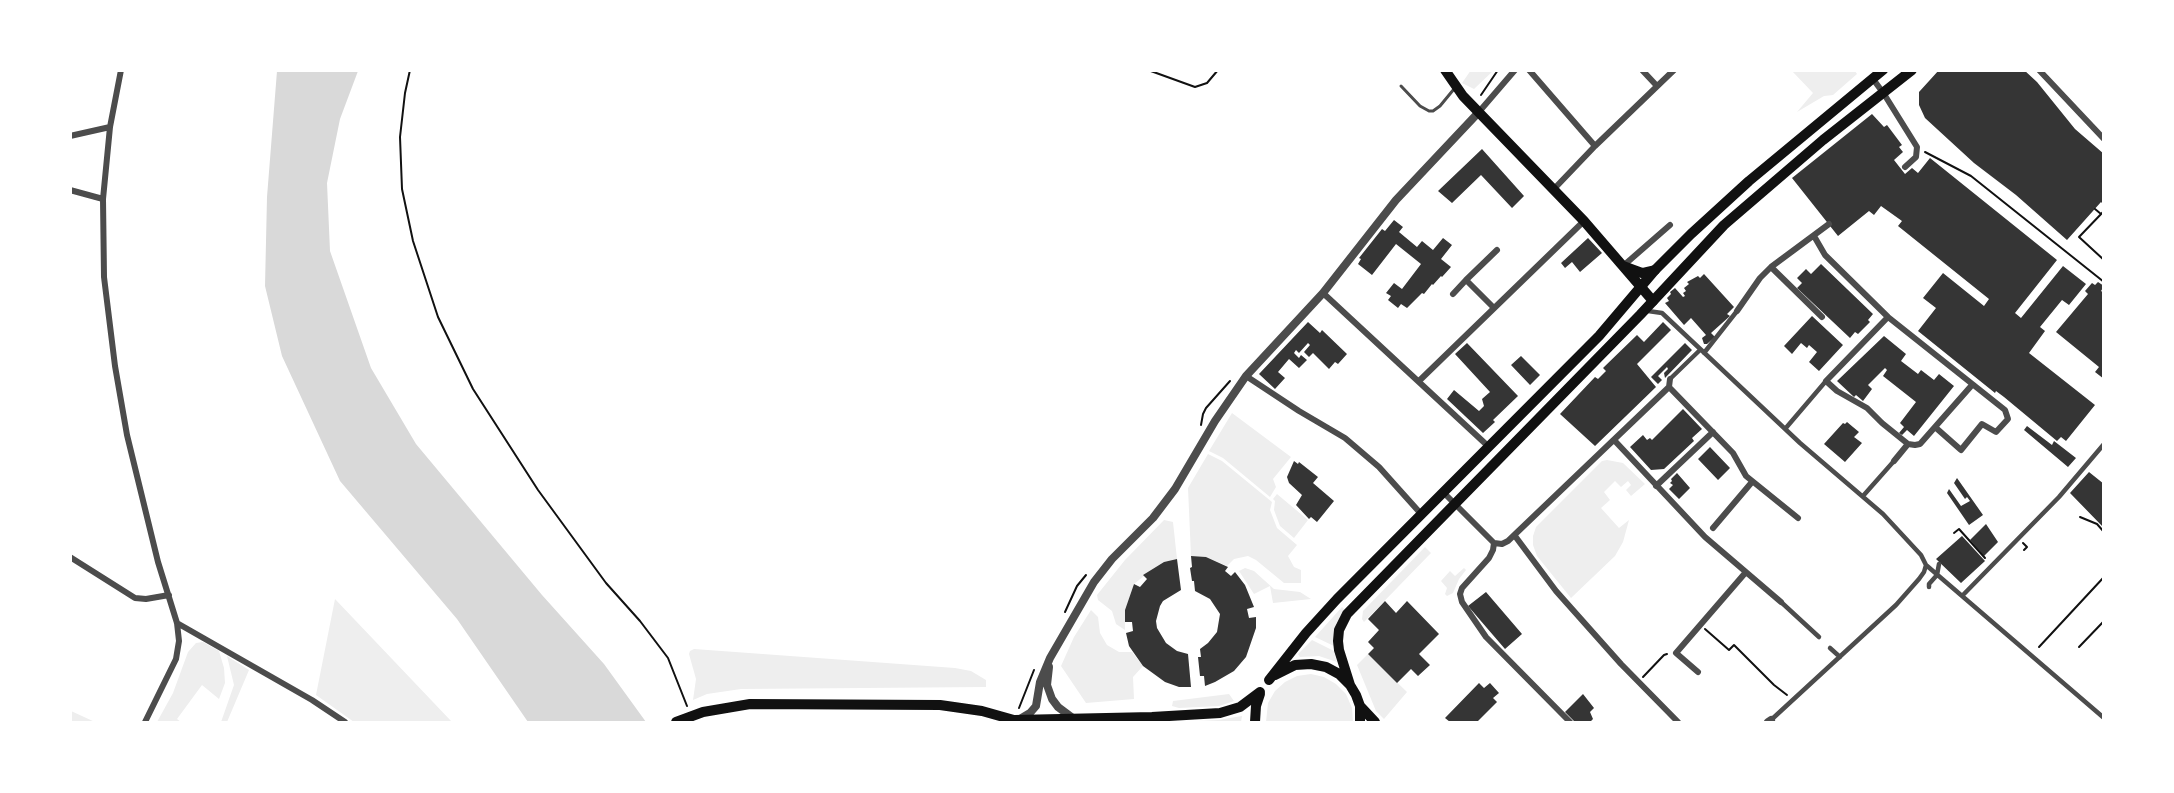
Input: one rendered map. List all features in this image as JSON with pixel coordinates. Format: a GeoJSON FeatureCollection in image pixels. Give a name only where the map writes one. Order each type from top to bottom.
{"type":"FeatureCollection","features":[{"type":"Feature","properties":{"kind":"main road"},"geometry":{"type":"LineString","coordinates":[[1445,70],[1459,92],[1584,221],[1653,301]]}},
{"type":"Feature","properties":{"kind":"main road"},"geometry":{"type":"LineString","coordinates":[[676,723],[703,712],[750,704],[940,705],[997,719],[1016,721],[1220,713],[1240,706],[1260,692],[1306,633],[1337,599],[1599,336],[1655,270],[1749,181],[1883,70]]}},
{"type":"Feature","properties":{"kind":"main road"},"geometry":{"type":"LineString","coordinates":[[1375,723],[1360,706],[1350,685],[1339,650],[1339,630],[1347,614],[1645,310],[1724,225],[1823,140],[1912,70]]}},
{"type":"Feature","properties":{"kind":"main road"},"geometry":{"type":"LineString","coordinates":[[1622,266],[1642,273],[1655,270]]}},
{"type":"Feature","properties":{"kind":"main road"},"geometry":{"type":"LineString","coordinates":[[1269,680],[1281,670],[1295,665],[1311,664],[1333,670],[1350,685]]}},
{"type":"Feature","properties":{"kind":"main road"},"geometry":{"type":"LineString","coordinates":[[1255,723],[1260,692]]}},
{"type":"Feature","properties":{"kind":"main road"},"geometry":{"type":"LineString","coordinates":[[1360,706],[1360,723]]}},
{"type":"Feature","properties":{"kind":"street"},"geometry":{"type":"LineString","coordinates":[[121,70],[110,127],[103,199],[104,277],[115,366],[127,435],[158,562],[177,623],[179,641],[176,659],[145,723]]}},
{"type":"Feature","properties":{"kind":"street"},"geometry":{"type":"LineString","coordinates":[[1016,721],[1030,713],[1036,706],[1040,682],[1050,657],[1094,582],[1175,489],[1246,376],[1323,292],[1396,200],[1515,70]]}},
{"type":"Feature","properties":{"kind":"street"},"geometry":{"type":"LineString","coordinates":[[1529,70],[1595,146]]}},
{"type":"Feature","properties":{"kind":"street"},"geometry":{"type":"LineString","coordinates":[[1642,70],[1657,86]]}},
{"type":"Feature","properties":{"kind":"street"},"geometry":{"type":"LineString","coordinates":[[1553,190],[1674,70]]}},
{"type":"Feature","properties":{"kind":"street"},"geometry":{"type":"LineString","coordinates":[[2039,70],[2103,139]]}},
{"type":"Feature","properties":{"kind":"street"},"geometry":{"type":"LineString","coordinates":[[1873,79],[1917,147],[1916,157],[1905,167]]}},
{"type":"Feature","properties":{"kind":"street"},"geometry":{"type":"LineString","coordinates":[[70,136],[110,127]]}},
{"type":"Feature","properties":{"kind":"street"},"geometry":{"type":"LineString","coordinates":[[70,190],[103,199]]}},
{"type":"Feature","properties":{"kind":"street"},"geometry":{"type":"LineString","coordinates":[[1419,381],[1584,221]]}},
{"type":"Feature","properties":{"kind":"street"},"geometry":{"type":"LineString","coordinates":[[1444,493],[1494,543],[1502,543],[1515,536],[1669,387],[1670,379],[1702,351],[1771,267],[1829,224]]}},
{"type":"Feature","properties":{"kind":"street"},"geometry":{"type":"LineString","coordinates":[[1622,266],[1670,225]]}},
{"type":"Feature","properties":{"kind":"street"},"geometry":{"type":"LineString","coordinates":[[1814,236],[1825,255],[1888,317],[2005,410],[2008,419],[1996,432],[1982,424],[1961,450],[1935,427]]}},
{"type":"Feature","properties":{"kind":"street"},"geometry":{"type":"LineString","coordinates":[[1453,294],[1497,250]]}},
{"type":"Feature","properties":{"kind":"street"},"geometry":{"type":"LineString","coordinates":[[1771,267],[1822,317]]}},
{"type":"Feature","properties":{"kind":"street"},"geometry":{"type":"LineString","coordinates":[[1466,280],[1494,308]]}},
{"type":"Feature","properties":{"kind":"street"},"geometry":{"type":"LineString","coordinates":[[1323,292],[1489,447]]}},
{"type":"Feature","properties":{"kind":"street"},"geometry":{"type":"LineString","coordinates":[[1645,310],[1662,313],[1785,429],[1863,496],[1921,555],[1926,565],[2102,714]]}},
{"type":"Feature","properties":{"kind":"street"},"geometry":{"type":"LineString","coordinates":[[1785,429],[1827,380],[1888,317]]}},
{"type":"Feature","properties":{"kind":"street"},"geometry":{"type":"LineString","coordinates":[[1246,376],[1345,438],[1379,467],[1422,515]]}},
{"type":"Feature","properties":{"kind":"street"},"geometry":{"type":"LineString","coordinates":[[1827,380],[1837,391],[1867,408],[1908,444],[1915,446],[1920,444],[1972,385]]}},
{"type":"Feature","properties":{"kind":"street"},"geometry":{"type":"LineString","coordinates":[[1669,387],[1733,453],[1746,476],[1798,518]]}},
{"type":"Feature","properties":{"kind":"street"},"geometry":{"type":"LineString","coordinates":[[1656,486],[1713,432]]}},
{"type":"Feature","properties":{"kind":"street"},"geometry":{"type":"LineString","coordinates":[[1614,440],[1705,537],[1819,637]]}},
{"type":"Feature","properties":{"kind":"street"},"geometry":{"type":"LineString","coordinates":[[1863,496],[1908,444]]}},
{"type":"Feature","properties":{"kind":"street"},"geometry":{"type":"LineString","coordinates":[[1962,596],[2059,497],[2103,444]]}},
{"type":"Feature","properties":{"kind":"street"},"geometry":{"type":"LineString","coordinates":[[1705,537],[1752,482]]}},
{"type":"Feature","properties":{"kind":"street"},"geometry":{"type":"LineString","coordinates":[[1515,536],[1556,591],[1678,723]]}},
{"type":"Feature","properties":{"kind":"street"},"geometry":{"type":"LineString","coordinates":[[1494,543],[1489,558],[1462,588],[1460,594],[1462,602],[1486,637],[1570,723]]}},
{"type":"Feature","properties":{"kind":"street"},"geometry":{"type":"LineString","coordinates":[[70,557],[135,598],[146,599],[169,595]]}},
{"type":"Feature","properties":{"kind":"street"},"geometry":{"type":"LineString","coordinates":[[1929,587],[1938,575],[1939,564]]}},
{"type":"Feature","properties":{"kind":"street"},"geometry":{"type":"LineString","coordinates":[[1770,721],[1896,605],[1919,579],[1926,565]]}},
{"type":"Feature","properties":{"kind":"street"},"geometry":{"type":"LineString","coordinates":[[1698,672],[1676,653],[1746,572]]}},
{"type":"Feature","properties":{"kind":"street"},"geometry":{"type":"LineString","coordinates":[[177,623],[312,700],[345,723]]}},
{"type":"Feature","properties":{"kind":"street"},"geometry":{"type":"LineString","coordinates":[[1830,648],[1840,657]]}},
{"type":"Feature","properties":{"kind":"street"},"geometry":{"type":"LineString","coordinates":[[1050,657],[1047,685],[1049,692],[1058,707],[1074,719]]}},
{"type":"Feature","properties":{"kind":"lane"},"geometry":{"type":"LineString","coordinates":[[1401,86],[1420,106],[1429,111],[1433,111],[1459,92]]}},
{"type":"Feature","properties":{"kind":"path"},"geometry":{"type":"LineString","coordinates":[[410,70],[400,137],[402,189],[413,241],[438,317],[473,389],[538,490],[606,583],[640,621],[668,658],[687,707]]}},
{"type":"Feature","properties":{"kind":"path"},"geometry":{"type":"LineString","coordinates":[[1148,70],[1195,87],[1207,83],[1218,70]]}},
{"type":"Feature","properties":{"kind":"path"},"geometry":{"type":"LineString","coordinates":[[1482,95],[1498,70]]}},
{"type":"Feature","properties":{"kind":"path"},"geometry":{"type":"LineString","coordinates":[[1917,147],[1971,176],[2103,282]]}},
{"type":"Feature","properties":{"kind":"path"},"geometry":{"type":"LineString","coordinates":[[2095,209],[2102,212],[2079,237],[2103,260]]}},
{"type":"Feature","properties":{"kind":"path"},"geometry":{"type":"LineString","coordinates":[[2080,517],[2097,525],[2103,532]]}},
{"type":"Feature","properties":{"kind":"path"},"geometry":{"type":"LineString","coordinates":[[1954,533],[1959,529],[1984,558]]}},
{"type":"Feature","properties":{"kind":"path"},"geometry":{"type":"LineString","coordinates":[[2040,647],[2103,577]]}},
{"type":"Feature","properties":{"kind":"path"},"geometry":{"type":"LineString","coordinates":[[2079,647],[2103,621]]}},
{"type":"Feature","properties":{"kind":"path"},"geometry":{"type":"LineString","coordinates":[[1700,626],[1729,650],[1734,645],[1774,685],[1792,699]]}},
{"type":"Feature","properties":{"kind":"path"},"geometry":{"type":"LineString","coordinates":[[1639,682],[1664,655],[1676,653]]}},
{"type":"Feature","properties":{"kind":"shaded area"},"geometry":{"type":"Polygon","coordinates":[[[1471,70],[1493,71],[1474,89],[1462,83],[1471,70]]]}},
{"type":"Feature","properties":{"kind":"shaded area"},"geometry":{"type":"Polygon","coordinates":[[[277,71],[358,71],[340,119],[327,183],[330,251],[371,368],[416,444],[542,595],[604,664],[646,722],[528,722],[457,619],[340,481],[282,356],[265,286],[267,197],[277,71]]]}},
{"type":"Feature","properties":{"kind":"shaded area"},"geometry":{"type":"Polygon","coordinates":[[[1792,71],[1855,71],[1857,74],[1833,95],[1824,96],[1797,112],[1813,93],[1792,71]]]}},
{"type":"Feature","properties":{"kind":"shaded area"},"geometry":{"type":"Polygon","coordinates":[[[1232,413],[1291,457],[1273,479],[1276,487],[1270,497],[1223,458],[1209,451],[1232,413]]]}},
{"type":"Feature","properties":{"kind":"shaded area"},"geometry":{"type":"Polygon","coordinates":[[[1208,454],[1222,461],[1272,502],[1270,510],[1277,528],[1297,545],[1288,556],[1294,567],[1301,570],[1301,583],[1284,583],[1248,556],[1234,559],[1227,566],[1206,557],[1191,556],[1188,488],[1208,454]]]}},
{"type":"Feature","properties":{"kind":"shaded area"},"geometry":{"type":"Polygon","coordinates":[[[1602,461],[1623,463],[1645,484],[1631,496],[1626,490],[1631,485],[1628,481],[1621,487],[1615,481],[1604,492],[1610,500],[1601,508],[1619,528],[1629,520],[1623,542],[1615,556],[1571,598],[1537,556],[1533,536],[1536,527],[1602,461]]]}},
{"type":"Feature","properties":{"kind":"shaded area"},"geometry":{"type":"Polygon","coordinates":[[[1277,494],[1308,520],[1294,538],[1280,526],[1274,510],[1275,501],[1273,499],[1277,494]]]}},
{"type":"Feature","properties":{"kind":"shaded area"},"geometry":{"type":"Polygon","coordinates":[[[1164,520],[1173,522],[1177,559],[1164,562],[1134,584],[1125,610],[1125,630],[1116,624],[1112,611],[1098,600],[1097,595],[1125,560],[1164,520]]]}},
{"type":"Feature","properties":{"kind":"shaded area"},"geometry":{"type":"Polygon","coordinates":[[[1425,547],[1431,553],[1364,622],[1363,611],[1425,547]]]}},
{"type":"Feature","properties":{"kind":"shaded area"},"geometry":{"type":"Polygon","coordinates":[[[1245,568],[1254,571],[1274,589],[1300,592],[1311,599],[1273,603],[1270,586],[1254,594],[1239,571],[1245,568]]]}},
{"type":"Feature","properties":{"kind":"shaded area"},"geometry":{"type":"Polygon","coordinates":[[[1464,568],[1466,570],[1453,593],[1447,596],[1445,594],[1447,588],[1441,581],[1450,571],[1455,576],[1464,568]]]}},
{"type":"Feature","properties":{"kind":"shaded area"},"geometry":{"type":"Polygon","coordinates":[[[335,599],[452,722],[354,722],[316,695],[335,599]]]}},
{"type":"Feature","properties":{"kind":"shaded area"},"geometry":{"type":"Polygon","coordinates":[[[1342,607],[1344,609],[1336,624],[1334,646],[1315,637],[1342,607]]]}},
{"type":"Feature","properties":{"kind":"shaded area"},"geometry":{"type":"Polygon","coordinates":[[[1091,610],[1098,617],[1100,633],[1107,645],[1119,652],[1132,652],[1143,666],[1133,677],[1134,699],[1086,703],[1061,666],[1074,637],[1091,610]]]}},
{"type":"Feature","properties":{"kind":"shaded area"},"geometry":{"type":"Polygon","coordinates":[[[1312,640],[1334,651],[1337,662],[1319,656],[1300,657],[1298,654],[1312,640]]]}},
{"type":"Feature","properties":{"kind":"shaded area"},"geometry":{"type":"Polygon","coordinates":[[[203,642],[219,651],[224,668],[225,683],[219,699],[202,685],[177,719],[181,722],[157,722],[173,693],[188,652],[196,643],[203,642]]]}},
{"type":"Feature","properties":{"kind":"shaded area"},"geometry":{"type":"Polygon","coordinates":[[[694,649],[955,668],[971,671],[986,680],[986,687],[741,689],[707,694],[693,700],[696,679],[689,654],[694,649]]]}},
{"type":"Feature","properties":{"kind":"shaded area"},"geometry":{"type":"Polygon","coordinates":[[[1368,654],[1407,692],[1384,719],[1376,711],[1357,665],[1368,654]]]}},
{"type":"Feature","properties":{"kind":"shaded area"},"geometry":{"type":"Polygon","coordinates":[[[227,656],[249,670],[227,722],[221,722],[234,685],[227,656]]]}},
{"type":"Feature","properties":{"kind":"shaded area"},"geometry":{"type":"Polygon","coordinates":[[[1311,674],[1324,677],[1346,694],[1352,708],[1353,722],[1266,722],[1268,703],[1275,691],[1285,682],[1297,676],[1311,674]]]}},
{"type":"Feature","properties":{"kind":"shaded area"},"geometry":{"type":"Polygon","coordinates":[[[1229,694],[1234,701],[1219,706],[1179,708],[1172,706],[1173,701],[1229,694]]]}},
{"type":"Feature","properties":{"kind":"shaded area"},"geometry":{"type":"Polygon","coordinates":[[[71,711],[95,722],[71,722],[71,711]]]}},
{"type":"Feature","properties":{"kind":"shaded area"},"geometry":{"type":"Polygon","coordinates":[[[1242,716],[1241,722],[1178,722],[1218,720],[1242,716]]]}},
{"type":"Feature","properties":{"kind":"building"},"geometry":{"type":"Polygon","coordinates":[[[1939,70],[2024,70],[2037,82],[2075,129],[2104,154],[2104,205],[2101,202],[2067,240],[2016,195],[1974,163],[1925,118],[1919,105],[1919,92],[1939,70]]]}},
{"type":"Feature","properties":{"kind":"building"},"geometry":{"type":"Polygon","coordinates":[[[1872,114],[1884,127],[1887,125],[1902,145],[1899,147],[1903,152],[1894,160],[1905,174],[1912,168],[1918,173],[1930,158],[2057,260],[2015,313],[2021,318],[2063,266],[2086,284],[2069,305],[2062,300],[2040,327],[2045,331],[2029,353],[2095,405],[2066,441],[2061,437],[2057,441],[1918,331],[1936,308],[1923,298],[1943,273],[1984,306],[1989,299],[1898,226],[1902,221],[1881,206],[1874,215],[1869,211],[1838,236],[1792,178],[1872,114]]]}},
{"type":"Feature","properties":{"kind":"building"},"geometry":{"type":"Polygon","coordinates":[[[1482,149],[1524,196],[1512,208],[1481,175],[1452,203],[1438,191],[1482,149]]]}},
{"type":"Feature","properties":{"kind":"building"},"geometry":{"type":"Polygon","coordinates":[[[1394,220],[1403,227],[1399,232],[1417,247],[1422,241],[1433,250],[1443,238],[1452,245],[1441,259],[1451,267],[1407,308],[1401,304],[1398,308],[1388,300],[1391,296],[1386,293],[1394,283],[1402,289],[1421,264],[1396,244],[1372,275],[1358,264],[1361,259],[1359,258],[1382,229],[1385,231],[1394,220]]]}},
{"type":"Feature","properties":{"kind":"building"},"geometry":{"type":"Polygon","coordinates":[[[1588,238],[1602,253],[1580,272],[1572,262],[1565,268],[1561,263],[1588,238]]]}},
{"type":"Feature","properties":{"kind":"building"},"geometry":{"type":"Polygon","coordinates":[[[1821,264],[1873,314],[1868,320],[1870,322],[1858,334],[1855,332],[1850,338],[1797,288],[1802,283],[1797,278],[1806,269],[1811,274],[1821,264]]]}},
{"type":"Feature","properties":{"kind":"building"},"geometry":{"type":"Polygon","coordinates":[[[1704,274],[1734,307],[1727,314],[1730,316],[1711,333],[1715,337],[1707,344],[1704,344],[1702,338],[1706,335],[1691,318],[1684,325],[1665,303],[1669,301],[1667,298],[1675,288],[1683,297],[1685,296],[1683,293],[1686,291],[1684,288],[1689,284],[1687,282],[1698,276],[1700,278],[1704,274]]]}},
{"type":"Feature","properties":{"kind":"building"},"geometry":{"type":"Polygon","coordinates":[[[2098,282],[2104,286],[2101,291],[2104,293],[2104,379],[2095,372],[2099,367],[2056,332],[2088,294],[2085,291],[2092,283],[2095,285],[2098,282]]]}},
{"type":"Feature","properties":{"kind":"building"},"geometry":{"type":"Polygon","coordinates":[[[1812,316],[1843,345],[1819,371],[1809,362],[1817,352],[1809,345],[1807,348],[1801,343],[1792,354],[1784,346],[1812,316]]]}},
{"type":"Feature","properties":{"kind":"building"},"geometry":{"type":"Polygon","coordinates":[[[1308,322],[1320,333],[1322,330],[1347,354],[1338,364],[1335,362],[1329,369],[1313,353],[1309,357],[1304,352],[1310,345],[1308,343],[1299,353],[1296,350],[1294,353],[1299,358],[1301,355],[1307,360],[1299,368],[1289,359],[1278,372],[1285,378],[1275,389],[1259,374],[1308,322]]]}},
{"type":"Feature","properties":{"kind":"building"},"geometry":{"type":"Polygon","coordinates":[[[1663,322],[1671,330],[1637,364],[1656,387],[1595,446],[1560,414],[1595,377],[1598,379],[1606,371],[1603,368],[1637,335],[1644,342],[1663,322]]]}},
{"type":"Feature","properties":{"kind":"building"},"geometry":{"type":"Polygon","coordinates":[[[1884,336],[1906,354],[1901,361],[1918,374],[1921,370],[1934,380],[1939,374],[1954,386],[1914,436],[1907,430],[1902,435],[1899,433],[1904,427],[1900,423],[1916,402],[1883,376],[1887,370],[1885,368],[1868,385],[1872,389],[1863,401],[1856,395],[1854,397],[1837,381],[1884,336]]]}},
{"type":"Feature","properties":{"kind":"building"},"geometry":{"type":"Polygon","coordinates":[[[1467,343],[1518,396],[1483,433],[1447,399],[1454,390],[1479,411],[1484,406],[1482,399],[1490,392],[1455,354],[1467,343]]]}},
{"type":"Feature","properties":{"kind":"building"},"geometry":{"type":"Polygon","coordinates":[[[1685,343],[1692,350],[1665,378],[1664,373],[1667,367],[1658,376],[1662,380],[1658,384],[1651,377],[1685,343]]]}},
{"type":"Feature","properties":{"kind":"building"},"geometry":{"type":"Polygon","coordinates":[[[1521,356],[1540,375],[1530,385],[1511,365],[1521,356]]]}},
{"type":"Feature","properties":{"kind":"building"},"geometry":{"type":"Polygon","coordinates":[[[1683,409],[1702,429],[1692,438],[1694,441],[1664,469],[1651,470],[1630,447],[1643,435],[1647,440],[1650,438],[1652,440],[1683,409]]]}},
{"type":"Feature","properties":{"kind":"building"},"geometry":{"type":"Polygon","coordinates":[[[1847,422],[1859,432],[1854,437],[1862,443],[1845,462],[1824,444],[1843,423],[1847,422]]]}},
{"type":"Feature","properties":{"kind":"building"},"geometry":{"type":"Polygon","coordinates":[[[2027,426],[2052,445],[2054,441],[2076,458],[2068,467],[2024,430],[2027,426]]]}},
{"type":"Feature","properties":{"kind":"building"},"geometry":{"type":"Polygon","coordinates":[[[1710,447],[1730,468],[1718,480],[1698,459],[1710,447]]]}},
{"type":"Feature","properties":{"kind":"building"},"geometry":{"type":"Polygon","coordinates":[[[1294,461],[1298,464],[1299,462],[1318,477],[1313,483],[1334,501],[1317,522],[1311,517],[1309,519],[1296,505],[1302,495],[1289,483],[1287,477],[1294,461]]]}},
{"type":"Feature","properties":{"kind":"building"},"geometry":{"type":"Polygon","coordinates":[[[2089,472],[2104,484],[2104,528],[2070,493],[2089,472]]]}},
{"type":"Feature","properties":{"kind":"building"},"geometry":{"type":"Polygon","coordinates":[[[1677,473],[1690,488],[1679,499],[1669,489],[1673,485],[1670,483],[1671,479],[1677,473]]]}},
{"type":"Feature","properties":{"kind":"building"},"geometry":{"type":"Polygon","coordinates":[[[1957,478],[1983,515],[1969,525],[1947,493],[1949,489],[1961,506],[1970,501],[1967,497],[1965,499],[1954,483],[1957,478]]]}},
{"type":"Feature","properties":{"kind":"building"},"geometry":{"type":"Polygon","coordinates":[[[1986,524],[1998,542],[1984,556],[1970,540],[1986,524]]]}},
{"type":"Feature","properties":{"kind":"building"},"geometry":{"type":"Polygon","coordinates":[[[1962,536],[1985,561],[1961,583],[1936,559],[1962,536]]]}},
{"type":"Feature","properties":{"kind":"building"},"geometry":{"type":"Polygon","coordinates":[[[1191,556],[1206,557],[1228,567],[1225,571],[1231,576],[1235,572],[1245,585],[1254,607],[1247,609],[1249,618],[1256,617],[1256,628],[1246,657],[1234,671],[1205,686],[1204,676],[1200,676],[1198,657],[1201,657],[1200,649],[1217,632],[1220,614],[1210,599],[1195,591],[1190,568],[1192,567],[1191,556]]]}},
{"type":"Feature","properties":{"kind":"building"},"geometry":{"type":"Polygon","coordinates":[[[1177,559],[1181,590],[1163,601],[1156,621],[1157,628],[1166,643],[1177,651],[1188,654],[1191,687],[1179,687],[1165,682],[1143,666],[1129,646],[1126,633],[1133,631],[1132,622],[1125,622],[1125,610],[1134,584],[1140,587],[1147,579],[1143,575],[1164,562],[1177,559]]]}},
{"type":"Feature","properties":{"kind":"building"},"geometry":{"type":"Polygon","coordinates":[[[1486,592],[1522,634],[1505,649],[1468,606],[1486,592]]]}},
{"type":"Feature","properties":{"kind":"building"},"geometry":{"type":"Polygon","coordinates":[[[1385,601],[1396,613],[1407,601],[1439,634],[1419,654],[1430,665],[1418,676],[1411,669],[1397,683],[1368,654],[1374,648],[1368,642],[1379,630],[1368,619],[1385,601]]]}},
{"type":"Feature","properties":{"kind":"building"},"geometry":{"type":"Polygon","coordinates":[[[1479,683],[1484,688],[1490,683],[1499,693],[1493,698],[1497,702],[1477,722],[1450,722],[1445,718],[1479,683]]]}},
{"type":"Feature","properties":{"kind":"building"},"geometry":{"type":"Polygon","coordinates":[[[1583,694],[1594,708],[1590,712],[1593,719],[1590,722],[1575,722],[1565,712],[1583,694]]]}}]}
